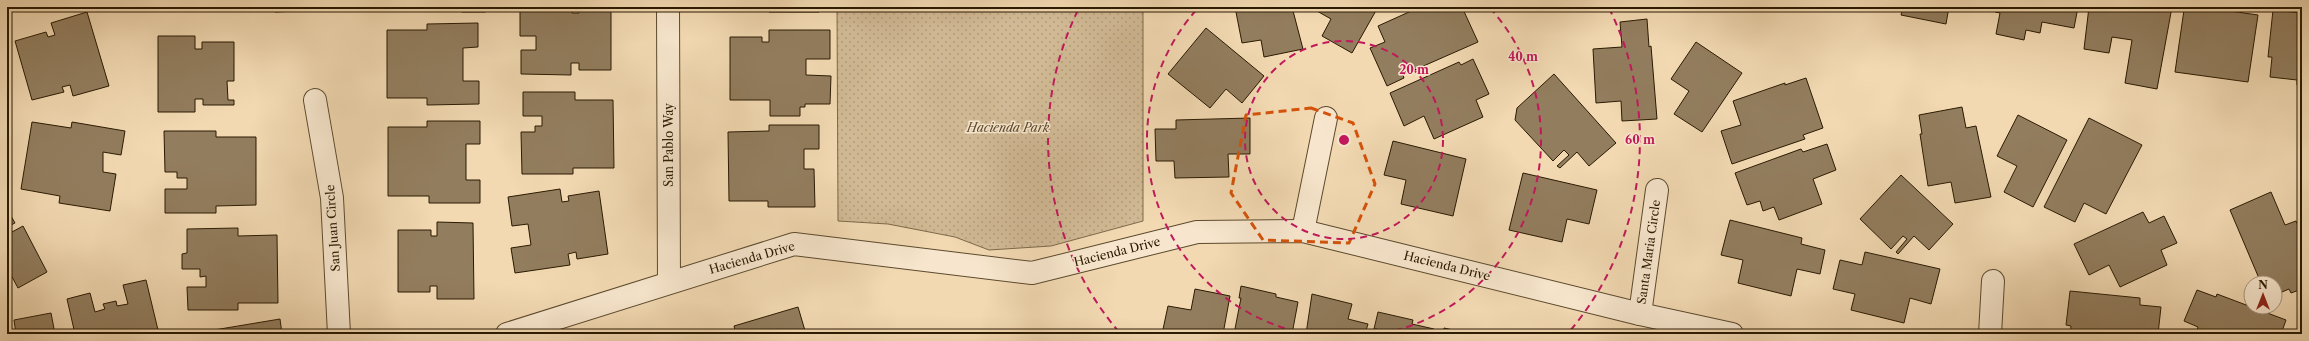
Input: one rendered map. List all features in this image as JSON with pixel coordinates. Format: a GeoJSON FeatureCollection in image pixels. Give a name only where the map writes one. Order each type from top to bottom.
{"type":"FeatureCollection","features":[{"type":"Feature","properties":{"kind":"street","name":"San Pablo Way"},"geometry":{"type":"LineString","coordinates":[[668,7],[669,282]]}},
{"type":"Feature","properties":{"kind":"street","name":"San Juan Circle"},"geometry":{"type":"LineString","coordinates":[[315,100],[332,198],[339,334]]}},
{"type":"Feature","properties":{"kind":"street"},"geometry":{"type":"LineString","coordinates":[[1303,231],[1326,118]]}},
{"type":"Feature","properties":{"kind":"street","name":"Santa Maria Circle"},"geometry":{"type":"LineString","coordinates":[[1640,314],[1657,190]]}},
{"type":"Feature","properties":{"kind":"street","name":"Hacienda Drive"},"geometry":{"type":"LineString","coordinates":[[507,334],[794,244],[1032,273],[1197,232],[1303,231],[1640,314],[1732,334]]}},
{"type":"Feature","properties":{"kind":"street"},"geometry":{"type":"LineString","coordinates":[[1990,334],[1993,281]]}},
{"type":"Feature","properties":{"kind":"highlighted area"},"geometry":{"type":"Polygon","coordinates":[[[1311,108],[1353,123],[1375,184],[1349,243],[1263,240],[1231,193],[1246,115],[1311,108]]]}},
{"type":"Feature","properties":{"kind":"green space","name":"Hacienda Park"},"geometry":{"type":"Polygon","coordinates":[[[837,7],[1143,7],[1143,221],[1051,246],[989,250],[955,237],[888,224],[838,221],[837,7]]]}},
{"type":"Feature","properties":{"kind":"building"},"geometry":{"type":"Polygon","coordinates":[[[216,7],[241,7],[241,10],[216,11],[216,7]]]}},
{"type":"Feature","properties":{"kind":"building"},"geometry":{"type":"Polygon","coordinates":[[[275,7],[298,7],[298,11],[275,12],[275,7]]]}},
{"type":"Feature","properties":{"kind":"building"},"geometry":{"type":"Polygon","coordinates":[[[317,7],[347,7],[347,9],[317,9],[317,7]]]}},
{"type":"Feature","properties":{"kind":"building"},"geometry":{"type":"Polygon","coordinates":[[[462,7],[485,7],[485,12],[462,12],[462,7]]]}},
{"type":"Feature","properties":{"kind":"building"},"geometry":{"type":"Polygon","coordinates":[[[520,7],[572,7],[572,13],[579,13],[579,7],[611,7],[611,70],[579,70],[579,63],[571,63],[571,75],[521,74],[521,50],[536,50],[536,36],[520,36],[520,7]]]}},
{"type":"Feature","properties":{"kind":"building"},"geometry":{"type":"Polygon","coordinates":[[[760,7],[819,7],[819,12],[769,12],[769,8],[760,7]]]}},
{"type":"Feature","properties":{"kind":"building"},"geometry":{"type":"Polygon","coordinates":[[[1235,7],[1292,7],[1303,49],[1264,57],[1261,40],[1242,43],[1235,7]]]}},
{"type":"Feature","properties":{"kind":"building"},"geometry":{"type":"Polygon","coordinates":[[[1310,7],[1378,7],[1352,53],[1322,36],[1331,19],[1310,7]]]}},
{"type":"Feature","properties":{"kind":"building"},"geometry":{"type":"Polygon","coordinates":[[[1420,7],[1462,7],[1478,42],[1403,75],[1404,78],[1387,86],[1370,48],[1385,42],[1378,26],[1420,7]]]}},
{"type":"Feature","properties":{"kind":"building"},"geometry":{"type":"Polygon","coordinates":[[[1903,7],[1949,7],[1946,24],[1901,15],[1903,7]]]}},
{"type":"Feature","properties":{"kind":"building"},"geometry":{"type":"Polygon","coordinates":[[[1956,7],[1976,7],[1976,11],[1956,7]]]}},
{"type":"Feature","properties":{"kind":"building"},"geometry":{"type":"Polygon","coordinates":[[[1996,7],[2078,7],[2074,28],[2042,22],[2040,33],[2026,30],[2024,40],[1996,34],[2000,13],[1995,12],[1996,7]]]}},
{"type":"Feature","properties":{"kind":"building"},"geometry":{"type":"Polygon","coordinates":[[[2089,7],[2172,7],[2157,89],[2125,83],[2132,40],[2112,37],[2109,53],[2084,49],[2089,7]]]}},
{"type":"Feature","properties":{"kind":"building"},"geometry":{"type":"Polygon","coordinates":[[[2178,7],[2224,7],[2223,10],[2258,15],[2248,82],[2175,72],[2184,10],[2178,9],[2178,7]]]}},
{"type":"Feature","properties":{"kind":"building"},"geometry":{"type":"Polygon","coordinates":[[[2273,10],[2302,13],[2302,85],[2297,85],[2297,80],[2270,77],[2272,57],[2268,57],[2273,10]]]}},
{"type":"Feature","properties":{"kind":"building"},"geometry":{"type":"Polygon","coordinates":[[[87,12],[109,86],[73,96],[70,85],[62,87],[64,92],[32,100],[15,41],[46,32],[48,37],[55,35],[51,23],[87,12]]]}},
{"type":"Feature","properties":{"kind":"building"},"geometry":{"type":"Polygon","coordinates":[[[1647,19],[1649,47],[1651,46],[1657,119],[1622,121],[1621,101],[1596,103],[1593,49],[1622,47],[1620,22],[1647,19]]]}},
{"type":"Feature","properties":{"kind":"building"},"geometry":{"type":"Polygon","coordinates":[[[478,23],[478,47],[463,48],[463,81],[479,81],[479,104],[427,105],[427,98],[387,98],[387,30],[427,30],[427,24],[478,23]]]}},
{"type":"Feature","properties":{"kind":"building"},"geometry":{"type":"Polygon","coordinates":[[[1206,28],[1264,76],[1242,103],[1226,89],[1210,108],[1168,74],[1206,28]]]}},
{"type":"Feature","properties":{"kind":"building"},"geometry":{"type":"Polygon","coordinates":[[[769,30],[830,30],[830,59],[806,59],[806,75],[831,76],[830,104],[805,104],[805,107],[800,107],[800,116],[770,116],[770,100],[730,100],[730,37],[762,37],[762,42],[769,42],[769,30]]]}},
{"type":"Feature","properties":{"kind":"building"},"geometry":{"type":"Polygon","coordinates":[[[158,36],[195,36],[195,49],[202,49],[202,42],[234,42],[234,81],[227,81],[228,100],[234,100],[234,105],[203,105],[203,99],[195,99],[195,112],[158,112],[158,36]]]}},
{"type":"Feature","properties":{"kind":"building"},"geometry":{"type":"Polygon","coordinates":[[[1696,42],[1742,73],[1702,132],[1674,114],[1689,91],[1671,79],[1696,42]]]}},
{"type":"Feature","properties":{"kind":"building"},"geometry":{"type":"Polygon","coordinates":[[[1473,59],[1489,94],[1476,100],[1483,117],[1434,139],[1424,116],[1404,126],[1390,93],[1459,62],[1461,65],[1473,59]]]}},
{"type":"Feature","properties":{"kind":"building"},"geometry":{"type":"Polygon","coordinates":[[[1554,74],[1616,143],[1589,166],[1577,152],[1560,168],[1557,166],[1569,155],[1564,150],[1553,161],[1515,120],[1517,108],[1554,74]]]}},
{"type":"Feature","properties":{"kind":"building"},"geometry":{"type":"Polygon","coordinates":[[[1806,78],[1823,128],[1803,135],[1805,139],[1732,164],[1721,131],[1741,125],[1733,101],[1785,83],[1785,85],[1806,78]]]}},
{"type":"Feature","properties":{"kind":"building"},"geometry":{"type":"Polygon","coordinates":[[[523,92],[575,92],[575,100],[613,100],[614,168],[573,168],[573,174],[522,174],[521,132],[535,132],[535,126],[542,126],[542,116],[523,116],[523,92]]]}},
{"type":"Feature","properties":{"kind":"building"},"geometry":{"type":"Polygon","coordinates":[[[1962,107],[1966,128],[1976,126],[1991,197],[1955,203],[1951,182],[1928,186],[1920,134],[1922,134],[1919,115],[1962,107]]]}},
{"type":"Feature","properties":{"kind":"building"},"geometry":{"type":"Polygon","coordinates":[[[2018,115],[2067,140],[2033,207],[2004,192],[2017,166],[1997,156],[2018,115]]]}},
{"type":"Feature","properties":{"kind":"building"},"geometry":{"type":"Polygon","coordinates":[[[1250,118],[1250,154],[1228,154],[1229,177],[1175,178],[1174,161],[1156,161],[1155,129],[1176,129],[1176,120],[1250,118]]]}},
{"type":"Feature","properties":{"kind":"building"},"geometry":{"type":"Polygon","coordinates":[[[2089,118],[2142,145],[2106,214],[2084,203],[2075,222],[2044,207],[2089,118]]]}},
{"type":"Feature","properties":{"kind":"building"},"geometry":{"type":"Polygon","coordinates":[[[427,121],[480,121],[480,144],[466,144],[466,180],[480,180],[480,203],[429,203],[429,196],[388,196],[388,127],[427,127],[427,121]]]}},
{"type":"Feature","properties":{"kind":"building"},"geometry":{"type":"Polygon","coordinates":[[[32,122],[71,128],[72,122],[125,131],[121,155],[103,152],[103,172],[116,174],[110,211],[59,203],[60,196],[21,189],[32,122]]]}},
{"type":"Feature","properties":{"kind":"building"},"geometry":{"type":"Polygon","coordinates":[[[769,125],[819,125],[819,149],[804,149],[804,169],[814,169],[815,207],[768,207],[768,201],[729,201],[728,132],[769,131],[769,125]]]}},
{"type":"Feature","properties":{"kind":"building"},"geometry":{"type":"Polygon","coordinates":[[[164,131],[216,131],[216,137],[256,137],[256,205],[216,206],[216,213],[165,213],[165,189],[187,189],[187,178],[177,178],[177,172],[165,172],[164,131]]]}},
{"type":"Feature","properties":{"kind":"building"},"geometry":{"type":"Polygon","coordinates":[[[1393,141],[1466,159],[1453,216],[1401,204],[1406,180],[1384,175],[1393,141]]]}},
{"type":"Feature","properties":{"kind":"building"},"geometry":{"type":"Polygon","coordinates":[[[1827,144],[1836,170],[1813,179],[1822,204],[1779,220],[1774,207],[1763,211],[1760,201],[1747,205],[1735,173],[1801,149],[1803,152],[1827,144]]]}},
{"type":"Feature","properties":{"kind":"building"},"geometry":{"type":"Polygon","coordinates":[[[1523,173],[1597,190],[1589,224],[1567,219],[1562,242],[1509,230],[1523,173]]]}},
{"type":"Feature","properties":{"kind":"building"},"geometry":{"type":"Polygon","coordinates":[[[1901,175],[1953,224],[1929,250],[1914,236],[1898,254],[1896,252],[1907,239],[1903,236],[1891,249],[1860,219],[1901,175]]]}},
{"type":"Feature","properties":{"kind":"building"},"geometry":{"type":"Polygon","coordinates":[[[560,189],[562,202],[569,201],[568,196],[599,191],[608,254],[577,259],[576,252],[568,254],[570,265],[515,273],[511,248],[531,245],[528,224],[512,226],[508,197],[560,189]]]}},
{"type":"Feature","properties":{"kind":"building"},"geometry":{"type":"Polygon","coordinates":[[[2271,192],[2285,225],[2296,221],[2302,234],[2302,289],[2291,293],[2289,289],[2283,292],[2283,275],[2258,275],[2230,210],[2271,192]]]}},
{"type":"Feature","properties":{"kind":"building"},"geometry":{"type":"Polygon","coordinates":[[[7,209],[15,223],[9,226],[12,232],[23,226],[47,272],[18,288],[11,275],[7,277],[7,209]]]}},
{"type":"Feature","properties":{"kind":"building"},"geometry":{"type":"Polygon","coordinates":[[[2143,212],[2149,223],[2164,216],[2177,243],[2161,250],[2167,265],[2120,287],[2109,265],[2089,275],[2074,244],[2143,212]]]}},
{"type":"Feature","properties":{"kind":"building"},"geometry":{"type":"Polygon","coordinates":[[[1730,220],[1802,238],[1801,244],[1825,250],[1820,274],[1797,269],[1791,296],[1738,283],[1743,260],[1721,255],[1730,220]]]}},
{"type":"Feature","properties":{"kind":"building"},"geometry":{"type":"Polygon","coordinates":[[[437,222],[473,223],[474,299],[437,299],[437,286],[430,286],[430,292],[398,292],[398,230],[431,230],[431,236],[437,236],[437,222]]]}},
{"type":"Feature","properties":{"kind":"building"},"geometry":{"type":"Polygon","coordinates":[[[238,228],[238,236],[277,235],[278,303],[238,303],[238,310],[188,310],[187,287],[206,287],[206,276],[200,277],[200,269],[182,269],[182,254],[187,253],[187,229],[238,228]]]}},
{"type":"Feature","properties":{"kind":"building"},"geometry":{"type":"Polygon","coordinates":[[[1865,252],[1940,269],[1931,304],[1910,298],[1904,323],[1851,310],[1855,294],[1833,289],[1840,260],[1862,265],[1865,252]]]}},
{"type":"Feature","properties":{"kind":"building"},"geometry":{"type":"Polygon","coordinates":[[[146,280],[158,330],[155,330],[156,334],[75,334],[67,299],[90,293],[95,312],[105,309],[103,304],[116,301],[117,306],[128,304],[123,285],[146,280]]]}},
{"type":"Feature","properties":{"kind":"building"},"geometry":{"type":"Polygon","coordinates":[[[1241,286],[1276,294],[1276,297],[1298,302],[1292,334],[1234,334],[1241,298],[1239,298],[1241,286]]]}},
{"type":"Feature","properties":{"kind":"building"},"geometry":{"type":"Polygon","coordinates":[[[1195,289],[1230,296],[1223,334],[1162,334],[1168,306],[1191,310],[1195,289]]]}},
{"type":"Feature","properties":{"kind":"building"},"geometry":{"type":"Polygon","coordinates":[[[2197,290],[2216,297],[2217,294],[2243,304],[2243,315],[2273,315],[2286,320],[2281,334],[2196,334],[2198,327],[2184,321],[2197,290]]]}},
{"type":"Feature","properties":{"kind":"building"},"geometry":{"type":"Polygon","coordinates":[[[2070,291],[2140,298],[2140,305],[2161,307],[2158,334],[2070,334],[2071,326],[2066,325],[2070,291]]]}},
{"type":"Feature","properties":{"kind":"building"},"geometry":{"type":"Polygon","coordinates":[[[1312,294],[1352,304],[1348,319],[1368,324],[1365,334],[1306,334],[1312,294]]]}},
{"type":"Feature","properties":{"kind":"building"},"geometry":{"type":"Polygon","coordinates":[[[798,307],[806,334],[736,334],[734,326],[798,307]]]}},
{"type":"Feature","properties":{"kind":"building"},"geometry":{"type":"Polygon","coordinates":[[[1378,312],[1413,320],[1412,324],[1434,329],[1433,334],[1376,334],[1377,329],[1374,329],[1378,312]]]}},
{"type":"Feature","properties":{"kind":"building"},"geometry":{"type":"Polygon","coordinates":[[[51,313],[55,334],[16,334],[14,320],[51,313]]]}},
{"type":"Feature","properties":{"kind":"building"},"geometry":{"type":"Polygon","coordinates":[[[280,319],[282,334],[209,334],[208,331],[280,319]]]}},
{"type":"Feature","properties":{"kind":"building"},"geometry":{"type":"Polygon","coordinates":[[[1444,328],[1471,334],[1443,334],[1444,328]]]}}]}
